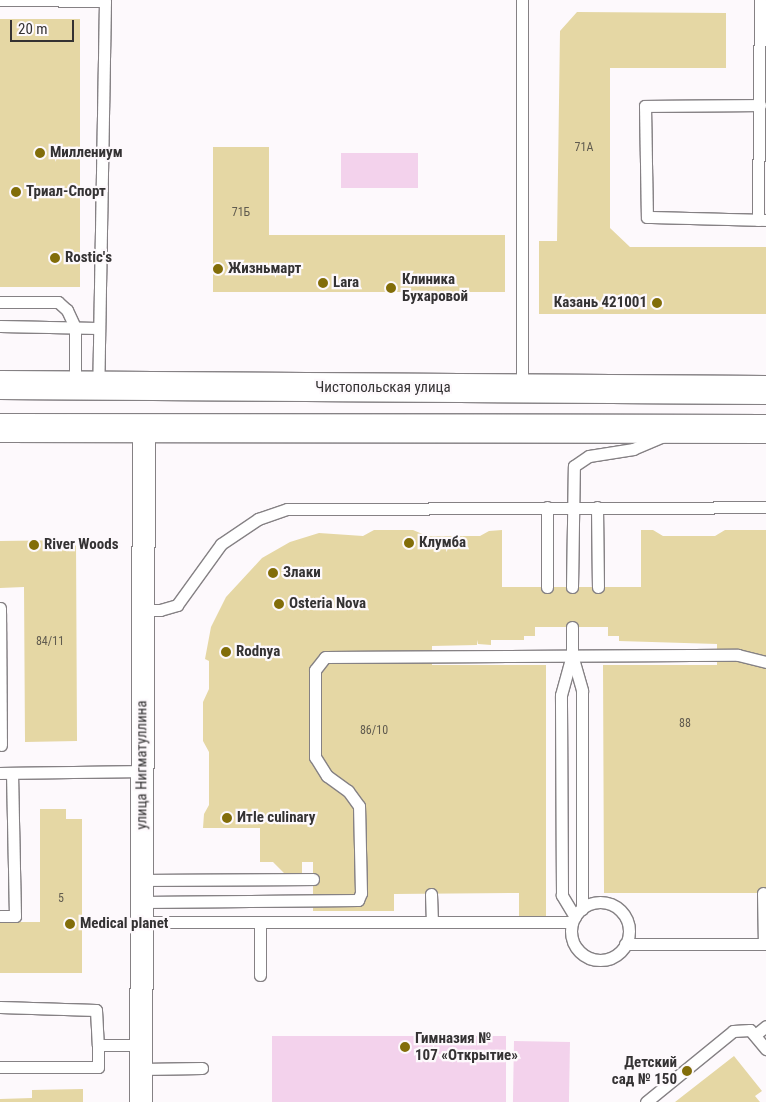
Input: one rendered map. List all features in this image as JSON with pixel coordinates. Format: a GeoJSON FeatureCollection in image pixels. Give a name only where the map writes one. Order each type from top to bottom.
{"type":"FeatureCollection","features":[{"type":"Feature","properties":{"kind":"main road","name":"Чистопольская улица"},"geometry":{"type":"LineString","coordinates":[[0,385],[766,390]]}},
{"type":"Feature","properties":{"kind":"main road"},"geometry":{"type":"LineString","coordinates":[[0,428],[766,429]]}},
{"type":"Feature","properties":{"kind":"street","name":"улица Нигматуллина"},"geometry":{"type":"LineString","coordinates":[[141,1102],[144,429]]}},
{"type":"Feature","properties":{"kind":"lane"},"geometry":{"type":"LineString","coordinates":[[0,0],[105,1],[98,328],[87,386]]}},
{"type":"Feature","properties":{"kind":"lane"},"geometry":{"type":"LineString","coordinates":[[522,0],[522,388]]}},
{"type":"Feature","properties":{"kind":"lane"},"geometry":{"type":"LineString","coordinates":[[760,0],[762,220],[647,217],[646,106],[760,105]]}},
{"type":"Feature","properties":{"kind":"lane"},"geometry":{"type":"LineString","coordinates":[[0,302],[58,302],[67,310],[74,327],[87,386]]}},
{"type":"Feature","properties":{"kind":"lane"},"geometry":{"type":"LineString","coordinates":[[0,326],[98,328]]}},
{"type":"Feature","properties":{"kind":"lane"},"geometry":{"type":"LineString","coordinates":[[572,587],[572,473],[581,458],[632,449],[680,429]]}},
{"type":"Feature","properties":{"kind":"lane"},"geometry":{"type":"LineString","coordinates":[[547,507],[547,587]]}},
{"type":"Feature","properties":{"kind":"lane"},"geometry":{"type":"LineString","coordinates":[[597,507],[598,587]]}},
{"type":"Feature","properties":{"kind":"lane"},"geometry":{"type":"LineString","coordinates":[[143,610],[160,610],[177,605],[221,544],[258,519],[288,509],[766,507]]}},
{"type":"Feature","properties":{"kind":"lane"},"geometry":{"type":"LineString","coordinates":[[0,608],[1,745]]}},
{"type":"Feature","properties":{"kind":"lane"},"geometry":{"type":"LineString","coordinates":[[572,627],[572,655],[562,692],[562,895],[576,916]]}},
{"type":"Feature","properties":{"kind":"lane"},"geometry":{"type":"LineString","coordinates":[[142,912],[260,922],[432,922],[576,916],[601,903],[619,910],[628,929],[625,944],[610,958],[588,958],[573,943],[576,916],[582,691],[572,655]]}},
{"type":"Feature","properties":{"kind":"lane"},"geometry":{"type":"LineString","coordinates":[[142,912],[358,900],[361,892],[358,806],[348,791],[328,776],[315,757],[315,670],[325,657],[738,655],[766,662]]}},
{"type":"Feature","properties":{"kind":"lane"},"geometry":{"type":"LineString","coordinates":[[0,916],[15,916],[6,773],[142,771]]}},
{"type":"Feature","properties":{"kind":"lane"},"geometry":{"type":"LineString","coordinates":[[142,880],[313,880]]}},
{"type":"Feature","properties":{"kind":"lane"},"geometry":{"type":"LineString","coordinates":[[625,944],[765,944],[764,892]]}},
{"type":"Feature","properties":{"kind":"lane"},"geometry":{"type":"LineString","coordinates":[[431,894],[432,922]]}},
{"type":"Feature","properties":{"kind":"lane"},"geometry":{"type":"LineString","coordinates":[[260,922],[260,974]]}},
{"type":"Feature","properties":{"kind":"lane"},"geometry":{"type":"LineString","coordinates":[[0,1007],[96,1010],[98,1044],[98,1067],[0,1067]]}},
{"type":"Feature","properties":{"kind":"lane"},"geometry":{"type":"LineString","coordinates":[[755,1035],[766,1026]]}},
{"type":"Feature","properties":{"kind":"lane"},"geometry":{"type":"LineString","coordinates":[[646,1102],[733,1032],[745,1029],[755,1035],[766,1049]]}},
{"type":"Feature","properties":{"kind":"lane"},"geometry":{"type":"LineString","coordinates":[[98,1044],[141,1045]]}},
{"type":"Feature","properties":{"kind":"lane"},"geometry":{"type":"LineString","coordinates":[[141,1069],[202,1068]]}},
{"type":"Feature","properties":{"kind":"shaded area"},"geometry":{"type":"Polygon","coordinates":[[[341,153],[418,153],[418,188],[341,188],[341,153]]]}},
{"type":"Feature","properties":{"kind":"shaded area"},"geometry":{"type":"Polygon","coordinates":[[[272,1036],[506,1036],[506,1102],[272,1102],[272,1036]]]}},
{"type":"Feature","properties":{"kind":"shaded area"},"geometry":{"type":"Polygon","coordinates":[[[514,1041],[570,1042],[569,1102],[513,1102],[514,1041]]]}},
{"type":"Feature","properties":{"kind":"building"},"geometry":{"type":"Polygon","coordinates":[[[577,12],[726,13],[726,68],[610,68],[610,228],[630,247],[766,247],[766,314],[539,314],[539,241],[557,241],[560,31],[577,12]]]}},
{"type":"Feature","properties":{"kind":"building","name":"Миллениум"},"geometry":{"type":"Polygon","coordinates":[[[0,19],[80,19],[80,287],[0,287],[0,19]]]}},
{"type":"Feature","properties":{"kind":"building"},"geometry":{"type":"Polygon","coordinates":[[[213,147],[269,147],[269,235],[505,235],[505,292],[213,292],[213,147]]]}},
{"type":"Feature","properties":{"kind":"building"},"geometry":{"type":"Polygon","coordinates":[[[374,530],[413,530],[427,536],[480,536],[489,531],[502,530],[502,587],[641,587],[641,530],[653,530],[663,536],[715,536],[725,530],[766,530],[766,893],[604,893],[603,665],[717,665],[717,644],[619,641],[619,636],[608,636],[608,627],[535,627],[535,636],[524,636],[524,640],[491,640],[491,645],[478,644],[477,640],[477,645],[432,646],[432,665],[546,665],[546,916],[519,916],[519,893],[394,894],[394,911],[313,911],[313,862],[302,862],[302,873],[284,873],[273,862],[260,862],[260,828],[203,828],[204,814],[209,805],[209,752],[203,741],[203,702],[209,689],[209,661],[205,659],[211,627],[226,597],[262,558],[290,542],[319,533],[363,536],[374,530]]]}},
{"type":"Feature","properties":{"kind":"building"},"geometry":{"type":"Polygon","coordinates":[[[76,540],[77,741],[25,742],[24,587],[0,588],[0,541],[76,540]]]}},
{"type":"Feature","properties":{"kind":"building"},"geometry":{"type":"Polygon","coordinates":[[[40,809],[66,809],[66,819],[82,819],[82,973],[0,973],[0,922],[40,922],[40,809]]]}},
{"type":"Feature","properties":{"kind":"building"},"geometry":{"type":"Polygon","coordinates":[[[734,1056],[762,1091],[755,1096],[760,1102],[675,1102],[734,1056]]]}},
{"type":"Feature","properties":{"kind":"building"},"geometry":{"type":"Polygon","coordinates":[[[83,1089],[83,1102],[0,1102],[0,1099],[32,1098],[32,1090],[83,1089]]]}},
{"type":"Feature","properties":{"kind":"place","name":"Миллениум"},"geometry":{"type":"Point","coordinates":[40,153]}},
{"type":"Feature","properties":{"kind":"place","name":"Триал-Спорт"},"geometry":{"type":"Point","coordinates":[16,192]}},
{"type":"Feature","properties":{"kind":"place","name":"Rostiс's"},"geometry":{"type":"Point","coordinates":[55,258]}},
{"type":"Feature","properties":{"kind":"place","name":"Жизньмарт"},"geometry":{"type":"Point","coordinates":[218,269]}},
{"type":"Feature","properties":{"kind":"place","name":"Lara"},"geometry":{"type":"Point","coordinates":[323,283]}},
{"type":"Feature","properties":{"kind":"place","name":"Клиника Бухаровой"},"geometry":{"type":"Point","coordinates":[391,288]}},
{"type":"Feature","properties":{"kind":"place","name":"Казань 421001"},"geometry":{"type":"Point","coordinates":[657,303]}},
{"type":"Feature","properties":{"kind":"place","name":"Клумба"},"geometry":{"type":"Point","coordinates":[409,543]}},
{"type":"Feature","properties":{"kind":"place","name":"River Woods"},"geometry":{"type":"Point","coordinates":[34,545]}},
{"type":"Feature","properties":{"kind":"place","name":"Злаки"},"geometry":{"type":"Point","coordinates":[273,573]}},
{"type":"Feature","properties":{"kind":"place","name":"Osteria Nova"},"geometry":{"type":"Point","coordinates":[279,604]}},
{"type":"Feature","properties":{"kind":"place","name":"Rodnya"},"geometry":{"type":"Point","coordinates":[226,652]}},
{"type":"Feature","properties":{"kind":"place","name":"Итle culinary"},"geometry":{"type":"Point","coordinates":[227,818]}},
{"type":"Feature","properties":{"kind":"place","name":"Medical planet"},"geometry":{"type":"Point","coordinates":[70,924]}},
{"type":"Feature","properties":{"kind":"place","name":"Гимназия № 107 «Открытие»"},"geometry":{"type":"Point","coordinates":[405,1047]}},
{"type":"Feature","properties":{"kind":"place","name":"Детский сад № 150"},"geometry":{"type":"Point","coordinates":[687,1071]}}]}
